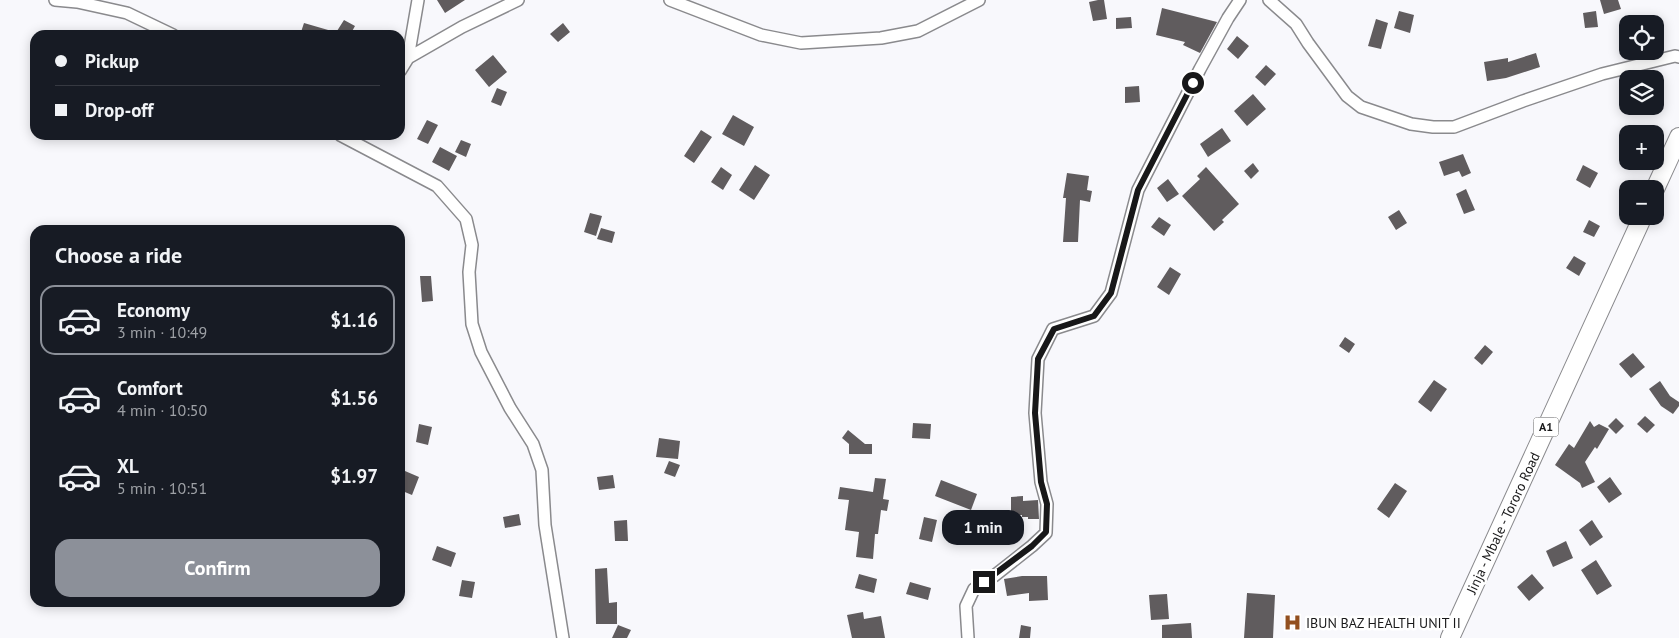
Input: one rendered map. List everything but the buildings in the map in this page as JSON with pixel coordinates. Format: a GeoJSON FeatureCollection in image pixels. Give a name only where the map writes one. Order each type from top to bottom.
{"type":"FeatureCollection","features":[{"type":"Feature","properties":{"kind":"main road"},"geometry":{"type":"LineString","coordinates":[[1660,180],[1679,137]]}},
{"type":"Feature","properties":{"kind":"main road","name":"Jinja - Mbale - Tororo Road"},"geometry":{"type":"LineString","coordinates":[[1450,638],[1639,225]]}},
{"type":"Feature","properties":{"kind":"street"},"geometry":{"type":"LineString","coordinates":[[55,0],[77,2],[127,13],[163,30]]}},
{"type":"Feature","properties":{"kind":"street"},"geometry":{"type":"LineString","coordinates":[[405,63],[408,58],[418,0]]}},
{"type":"Feature","properties":{"kind":"street"},"geometry":{"type":"LineString","coordinates":[[408,58],[462,27],[518,0]]}},
{"type":"Feature","properties":{"kind":"street"},"geometry":{"type":"LineString","coordinates":[[670,0],[761,35],[801,43],[881,38],[918,31],[979,0]]}},
{"type":"Feature","properties":{"kind":"street"},"geometry":{"type":"LineString","coordinates":[[968,638],[966,606],[974,589],[1032,546],[1046,532],[1047,504],[1041,482],[1035,413],[1038,359],[1054,329],[1094,316],[1111,293],[1138,190],[1200,69],[1240,0]]}},
{"type":"Feature","properties":{"kind":"street"},"geometry":{"type":"LineString","coordinates":[[1269,0],[1296,24],[1347,96],[1362,107],[1411,124],[1454,127],[1523,100],[1602,74],[1675,56],[1679,57]]}},
{"type":"Feature","properties":{"kind":"street"},"geometry":{"type":"LineString","coordinates":[[362,140],[436,186],[466,219],[472,245],[469,272],[472,324],[481,352],[510,408],[533,444],[542,470],[545,525],[563,638]]}},
{"type":"Feature","properties":{"kind":"place","name":"IBUN BAZ HEALTH UNIT II"},"geometry":{"type":"Point","coordinates":[1292,623]}},
{"type":"Feature","properties":{"kind":"route"},"geometry":{"type":"LineString","coordinates":[[984,582],[1032,546],[1046,532],[1047,504],[1041,482],[1035,413],[1038,359],[1054,329],[1094,316],[1111,293],[1138,190],[1193,83]]}}]}
